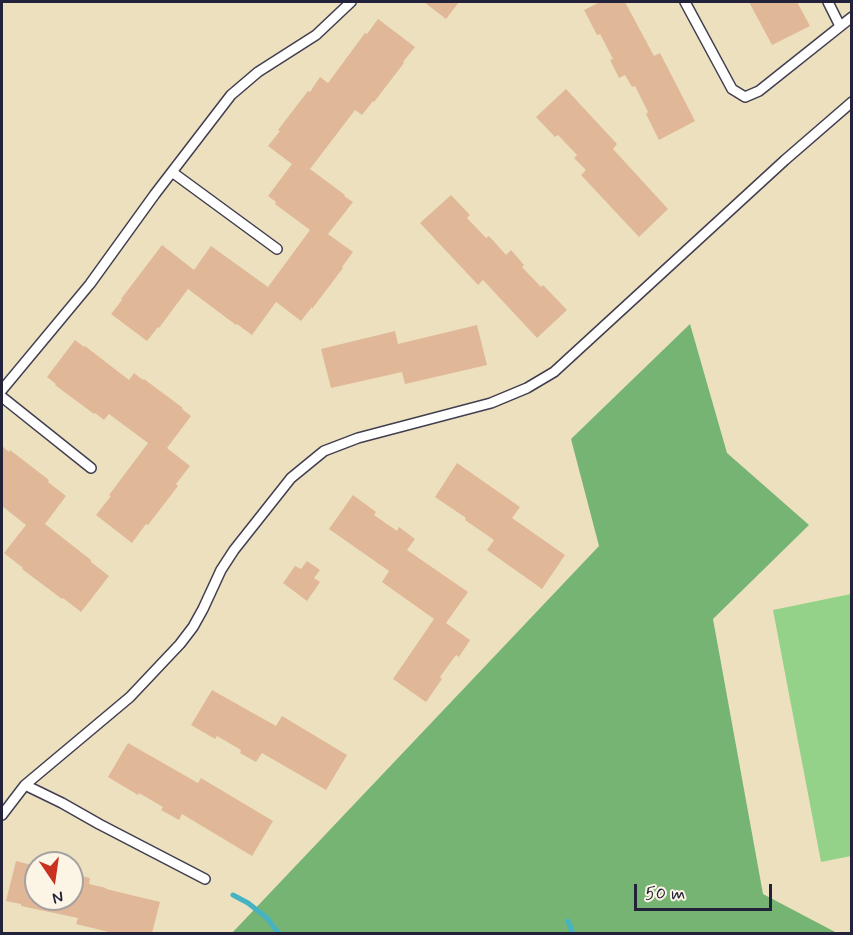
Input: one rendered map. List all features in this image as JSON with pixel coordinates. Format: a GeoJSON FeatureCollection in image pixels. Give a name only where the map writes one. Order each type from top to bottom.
{"type":"FeatureCollection","features":[{"type":"Feature","properties":{"kind":"lane"},"geometry":{"type":"LineString","coordinates":[[2,390],[90,284],[231,95],[258,72],[316,35],[351,2]]}},
{"type":"Feature","properties":{"kind":"lane"},"geometry":{"type":"LineString","coordinates":[[685,2],[732,88],[746,97],[759,91],[852,17]]}},
{"type":"Feature","properties":{"kind":"lane"},"geometry":{"type":"LineString","coordinates":[[828,2],[840,26]]}},
{"type":"Feature","properties":{"kind":"lane"},"geometry":{"type":"LineString","coordinates":[[2,815],[25,785],[130,697],[180,644],[193,627],[221,570],[234,550],[291,478],[324,451],[358,438],[491,403],[527,388],[554,372],[785,160],[852,102]]}},
{"type":"Feature","properties":{"kind":"lane"},"geometry":{"type":"LineString","coordinates":[[172,172],[277,249]]}},
{"type":"Feature","properties":{"kind":"lane"},"geometry":{"type":"LineString","coordinates":[[2,397],[91,468]]}},
{"type":"Feature","properties":{"kind":"lane"},"geometry":{"type":"LineString","coordinates":[[25,785],[62,802],[99,824],[205,879]]}},
{"type":"Feature","properties":{"kind":"green space"},"geometry":{"type":"Polygon","coordinates":[[[690,324],[727,453],[809,525],[713,619],[763,894],[837,933],[232,933],[599,546],[571,439],[690,324]]]}},
{"type":"Feature","properties":{"kind":"green space"},"geometry":{"type":"Polygon","coordinates":[[[851,594],[851,856],[821,862],[773,610],[851,594]]]}},
{"type":"Feature","properties":{"kind":"building"},"geometry":{"type":"Polygon","coordinates":[[[424,2],[459,2],[446,19],[424,2]]]}},
{"type":"Feature","properties":{"kind":"building"},"geometry":{"type":"Polygon","coordinates":[[[600,2],[625,2],[654,56],[660,53],[695,121],[659,140],[635,86],[632,87],[625,75],[619,78],[610,60],[613,59],[584,10],[600,2]]]}},
{"type":"Feature","properties":{"kind":"building"},"geometry":{"type":"Polygon","coordinates":[[[749,2],[797,2],[810,26],[772,45],[749,2]]]}},
{"type":"Feature","properties":{"kind":"building"},"geometry":{"type":"Polygon","coordinates":[[[378,19],[415,47],[374,102],[362,115],[355,110],[310,169],[353,202],[328,234],[353,252],[312,309],[312,307],[301,321],[276,302],[252,335],[188,289],[147,341],[111,314],[162,245],[194,270],[211,246],[268,287],[310,230],[275,204],[276,202],[268,196],[292,164],[268,146],[320,77],[328,83],[378,19]]]}},
{"type":"Feature","properties":{"kind":"building"},"geometry":{"type":"Polygon","coordinates":[[[566,89],[617,144],[613,149],[668,209],[639,237],[581,175],[586,170],[574,158],[577,155],[536,117],[566,89]]]}},
{"type":"Feature","properties":{"kind":"building"},"geometry":{"type":"Polygon","coordinates":[[[451,195],[470,215],[467,218],[486,238],[489,236],[506,255],[511,250],[524,265],[522,267],[567,310],[537,338],[483,280],[478,285],[420,223],[451,195]]]}},
{"type":"Feature","properties":{"kind":"building"},"geometry":{"type":"Polygon","coordinates":[[[477,325],[487,365],[405,384],[402,372],[331,388],[321,349],[395,331],[398,344],[477,325]]]}},
{"type":"Feature","properties":{"kind":"building"},"geometry":{"type":"Polygon","coordinates":[[[75,340],[129,380],[134,373],[144,379],[191,416],[167,448],[190,466],[176,484],[178,486],[132,543],[96,515],[148,443],[109,414],[104,420],[94,414],[47,377],[75,340]]]}},
{"type":"Feature","properties":{"kind":"building"},"geometry":{"type":"Polygon","coordinates":[[[2,446],[49,480],[48,482],[66,496],[45,524],[109,576],[81,612],[4,553],[26,525],[2,506],[2,446]]]}},
{"type":"Feature","properties":{"kind":"building"},"geometry":{"type":"Polygon","coordinates":[[[457,463],[520,507],[512,518],[565,555],[542,589],[487,550],[494,540],[435,497],[457,463]]]}},
{"type":"Feature","properties":{"kind":"building"},"geometry":{"type":"Polygon","coordinates":[[[353,495],[376,512],[374,515],[397,531],[399,527],[415,539],[407,550],[468,592],[446,623],[470,640],[459,657],[456,655],[440,677],[442,679],[426,702],[393,679],[434,619],[382,582],[389,571],[329,529],[353,495]]]}},
{"type":"Feature","properties":{"kind":"building"},"geometry":{"type":"Polygon","coordinates":[[[307,561],[320,570],[314,578],[320,582],[307,601],[283,583],[295,566],[301,569],[307,561]]]}},
{"type":"Feature","properties":{"kind":"building"},"geometry":{"type":"Polygon","coordinates":[[[212,690],[276,726],[282,716],[347,755],[326,790],[262,753],[256,762],[217,736],[215,739],[191,725],[212,690]]]}},
{"type":"Feature","properties":{"kind":"building"},"geometry":{"type":"Polygon","coordinates":[[[128,743],[198,783],[201,778],[273,821],[252,856],[182,814],[179,820],[161,810],[163,807],[108,777],[128,743]]]}},
{"type":"Feature","properties":{"kind":"building"},"geometry":{"type":"Polygon","coordinates":[[[16,861],[24,863],[24,907],[6,901],[16,861]]]}},
{"type":"Feature","properties":{"kind":"building"},"geometry":{"type":"Polygon","coordinates":[[[84,877],[90,878],[89,884],[160,902],[152,933],[113,933],[76,924],[78,918],[45,911],[84,911],[84,877]]]}},
{"type":"Feature","properties":{"kind":"waterway"},"geometry":{"type":"LineString","coordinates":[[233,895],[267,918],[279,934]]}},
{"type":"Feature","properties":{"kind":"waterway"},"geometry":{"type":"LineString","coordinates":[[568,921],[573,934]]}}]}
